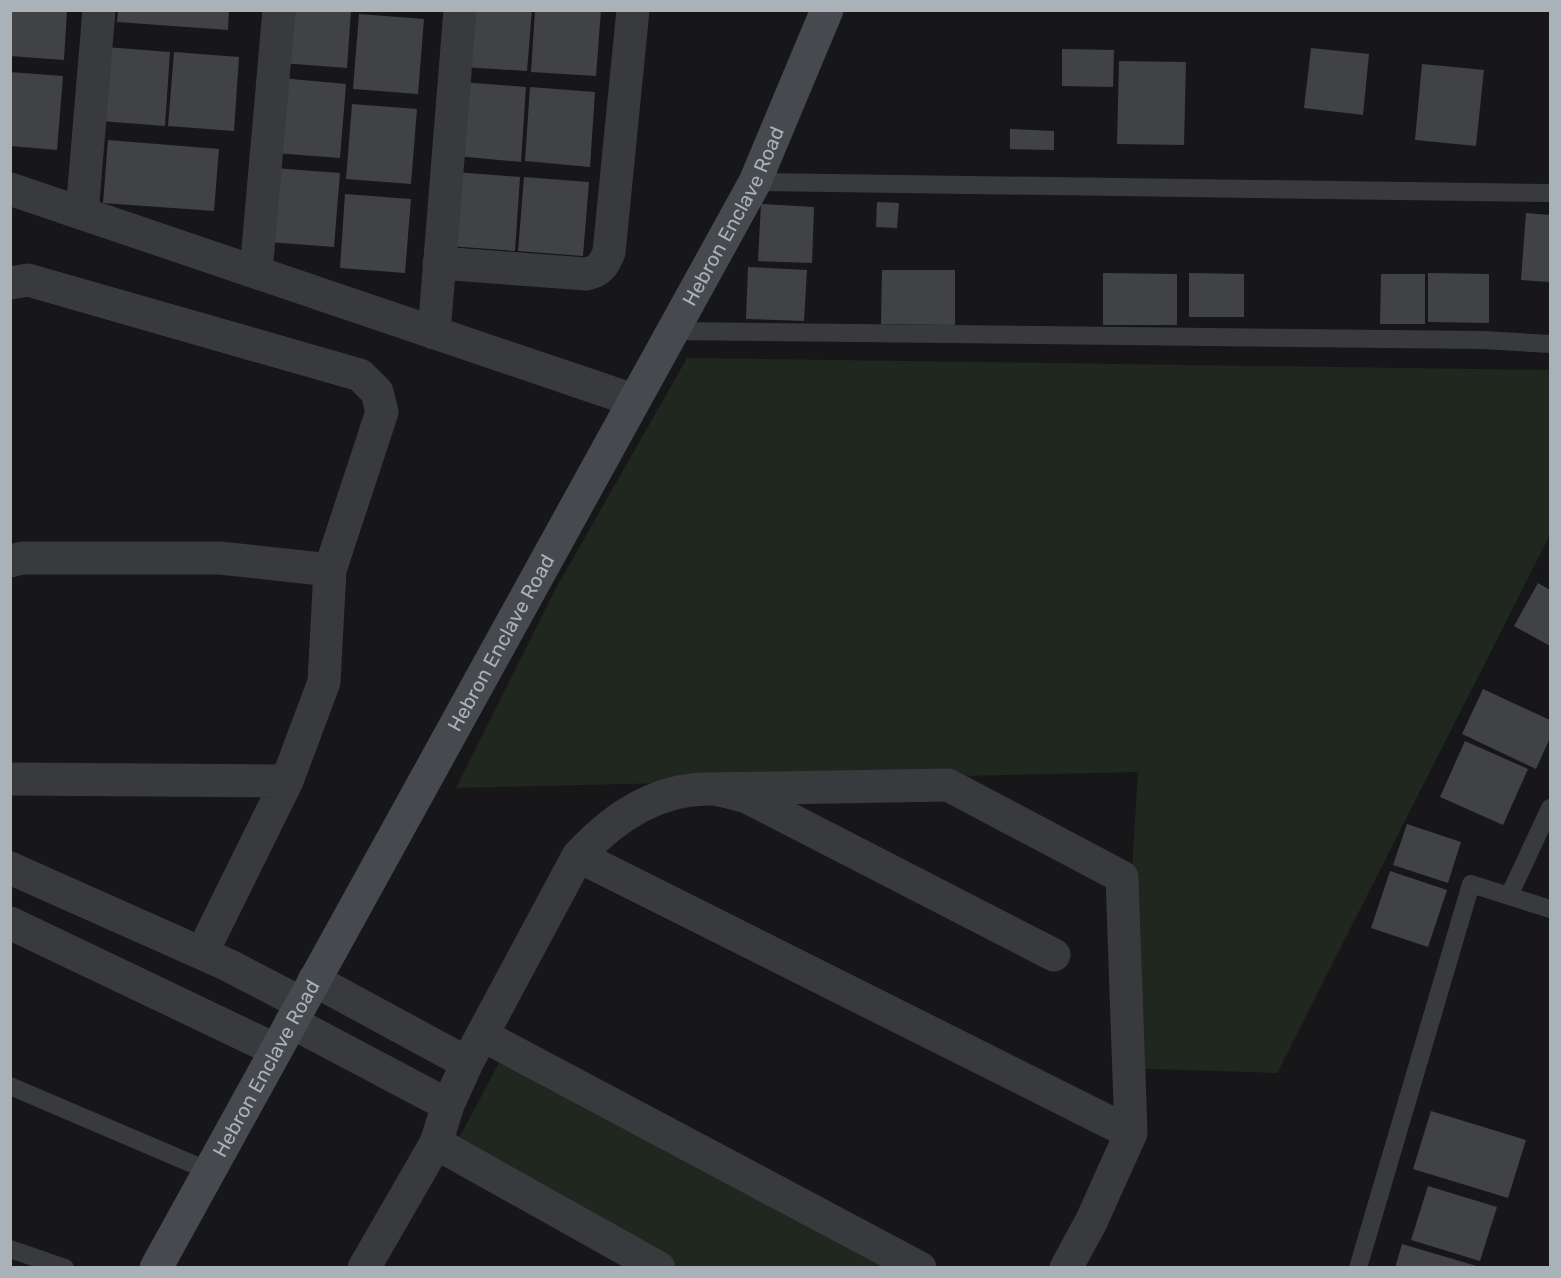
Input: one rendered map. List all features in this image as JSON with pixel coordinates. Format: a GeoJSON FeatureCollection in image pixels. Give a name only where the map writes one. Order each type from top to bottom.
{"type":"FeatureCollection","features":[{"type":"Feature","properties":{"kind":"street"},"geometry":{"type":"LineString","coordinates":[[82,213],[99,10]]}},
{"type":"Feature","properties":{"kind":"street"},"geometry":{"type":"LineString","coordinates":[[256,272],[279,10]]}},
{"type":"Feature","properties":{"kind":"street"},"geometry":{"type":"LineString","coordinates":[[434,333],[460,10]]}},
{"type":"Feature","properties":{"kind":"street"},"geometry":{"type":"LineString","coordinates":[[439,263],[586,274],[596,271],[604,264],[609,252],[633,10]]}},
{"type":"Feature","properties":{"kind":"street","name":"Hebron Enclave Road"},"geometry":{"type":"LineString","coordinates":[[156,1268],[755,182],[827,10]]}},
{"type":"Feature","properties":{"kind":"street"},"geometry":{"type":"LineString","coordinates":[[10,189],[633,400]]}},
{"type":"Feature","properties":{"kind":"street"},"geometry":{"type":"LineString","coordinates":[[10,283],[28,280],[360,375],[377,392],[382,412],[330,570],[324,682],[287,781],[202,953]]}},
{"type":"Feature","properties":{"kind":"street"},"geometry":{"type":"LineString","coordinates":[[10,561],[23,558],[220,558],[330,570]]}},
{"type":"Feature","properties":{"kind":"street"},"geometry":{"type":"LineString","coordinates":[[10,778],[287,781]]}},
{"type":"Feature","properties":{"kind":"street"},"geometry":{"type":"LineString","coordinates":[[364,1268],[436,1143],[448,1105],[474,1049],[578,856],[614,822],[645,803],[675,793],[711,789],[948,785],[1122,877],[1131,1133],[1091,1222],[1066,1268]]}},
{"type":"Feature","properties":{"kind":"street"},"geometry":{"type":"LineString","coordinates":[[711,789],[747,797],[1054,955]]}},
{"type":"Feature","properties":{"kind":"street"},"geometry":{"type":"LineString","coordinates":[[578,856],[1131,1133]]}},
{"type":"Feature","properties":{"kind":"street"},"geometry":{"type":"LineString","coordinates":[[10,868],[202,953],[296,1014],[448,1105]]}},
{"type":"Feature","properties":{"kind":"street"},"geometry":{"type":"LineString","coordinates":[[10,923],[296,1014],[474,1049],[921,1268]]}},
{"type":"Feature","properties":{"kind":"street"},"geometry":{"type":"LineString","coordinates":[[436,1143],[659,1268]]}},
{"type":"Feature","properties":{"kind":"lane"},"geometry":{"type":"LineString","coordinates":[[755,182],[1551,193]]}},
{"type":"Feature","properties":{"kind":"lane"},"geometry":{"type":"LineString","coordinates":[[672,332],[1484,340],[1551,345]]}},
{"type":"Feature","properties":{"kind":"lane"},"geometry":{"type":"LineString","coordinates":[[1509,896],[1551,808]]}},
{"type":"Feature","properties":{"kind":"lane"},"geometry":{"type":"LineString","coordinates":[[1358,1268],[1472,884],[1551,909]]}},
{"type":"Feature","properties":{"kind":"lane"},"geometry":{"type":"LineString","coordinates":[[10,1086],[209,1171]]}},
{"type":"Feature","properties":{"kind":"lane"},"geometry":{"type":"LineString","coordinates":[[10,1249],[65,1268]]}},
{"type":"Feature","properties":{"kind":"shaded area"},"geometry":{"type":"Polygon","coordinates":[[[687,358],[1550,370],[1550,535],[1277,1073],[1120,1068],[1138,772],[456,788],[555,590],[687,358]]]}},
{"type":"Feature","properties":{"kind":"shaded area"},"geometry":{"type":"Polygon","coordinates":[[[499,1063],[887,1267],[680,1267],[453,1149],[499,1063]]]}},
{"type":"Feature","properties":{"kind":"building"},"geometry":{"type":"Polygon","coordinates":[[[10,10],[67,10],[64,60],[10,56],[10,10]]]}},
{"type":"Feature","properties":{"kind":"building"},"geometry":{"type":"Polygon","coordinates":[[[118,10],[229,10],[228,30],[117,22],[118,10]]]}},
{"type":"Feature","properties":{"kind":"building"},"geometry":{"type":"Polygon","coordinates":[[[285,10],[351,10],[347,68],[282,63],[285,10]]]}},
{"type":"Feature","properties":{"kind":"building"},"geometry":{"type":"Polygon","coordinates":[[[466,10],[532,10],[527,71],[462,67],[466,10]]]}},
{"type":"Feature","properties":{"kind":"building"},"geometry":{"type":"Polygon","coordinates":[[[535,10],[601,10],[596,76],[531,72],[535,10]]]}},
{"type":"Feature","properties":{"kind":"building"},"geometry":{"type":"Polygon","coordinates":[[[359,14],[424,19],[418,94],[353,89],[359,14]]]}},
{"type":"Feature","properties":{"kind":"building"},"geometry":{"type":"Polygon","coordinates":[[[105,47],[170,52],[165,126],[100,121],[105,47]]]}},
{"type":"Feature","properties":{"kind":"building"},"geometry":{"type":"Polygon","coordinates":[[[1311,48],[1369,54],[1363,115],[1304,108],[1311,48]]]}},
{"type":"Feature","properties":{"kind":"building"},"geometry":{"type":"Polygon","coordinates":[[[1062,49],[1114,50],[1113,87],[1062,86],[1062,49]]]}},
{"type":"Feature","properties":{"kind":"building"},"geometry":{"type":"Polygon","coordinates":[[[174,52],[239,57],[234,131],[168,126],[174,52]]]}},
{"type":"Feature","properties":{"kind":"building"},"geometry":{"type":"Polygon","coordinates":[[[1119,61],[1186,62],[1184,145],[1117,144],[1119,61]]]}},
{"type":"Feature","properties":{"kind":"building"},"geometry":{"type":"Polygon","coordinates":[[[1422,64],[1484,70],[1476,146],[1415,140],[1422,64]]]}},
{"type":"Feature","properties":{"kind":"building"},"geometry":{"type":"Polygon","coordinates":[[[10,72],[63,76],[57,150],[10,146],[10,72]]]}},
{"type":"Feature","properties":{"kind":"building"},"geometry":{"type":"Polygon","coordinates":[[[281,78],[346,84],[340,158],[275,153],[281,78]]]}},
{"type":"Feature","properties":{"kind":"building"},"geometry":{"type":"Polygon","coordinates":[[[461,82],[526,87],[521,162],[456,156],[461,82]]]}},
{"type":"Feature","properties":{"kind":"building"},"geometry":{"type":"Polygon","coordinates":[[[530,87],[595,92],[590,167],[525,161],[530,87]]]}},
{"type":"Feature","properties":{"kind":"building"},"geometry":{"type":"Polygon","coordinates":[[[352,104],[417,109],[411,184],[346,179],[352,104]]]}},
{"type":"Feature","properties":{"kind":"building"},"geometry":{"type":"Polygon","coordinates":[[[1010,129],[1054,131],[1054,150],[1010,149],[1010,129]]]}},
{"type":"Feature","properties":{"kind":"building"},"geometry":{"type":"Polygon","coordinates":[[[108,140],[219,149],[214,211],[103,203],[108,140]]]}},
{"type":"Feature","properties":{"kind":"building"},"geometry":{"type":"Polygon","coordinates":[[[274,168],[340,173],[334,247],[268,242],[274,168]]]}},
{"type":"Feature","properties":{"kind":"building"},"geometry":{"type":"Polygon","coordinates":[[[455,172],[520,177],[515,251],[449,246],[455,172]]]}},
{"type":"Feature","properties":{"kind":"building"},"geometry":{"type":"Polygon","coordinates":[[[524,177],[589,182],[583,256],[518,251],[524,177]]]}},
{"type":"Feature","properties":{"kind":"building"},"geometry":{"type":"Polygon","coordinates":[[[345,194],[411,199],[405,273],[340,268],[345,194]]]}},
{"type":"Feature","properties":{"kind":"building"},"geometry":{"type":"Polygon","coordinates":[[[877,202],[899,203],[897,228],[876,227],[877,202]]]}},
{"type":"Feature","properties":{"kind":"building"},"geometry":{"type":"Polygon","coordinates":[[[761,204],[814,207],[812,263],[758,261],[761,204]]]}},
{"type":"Feature","properties":{"kind":"building"},"geometry":{"type":"Polygon","coordinates":[[[1526,213],[1550,215],[1550,282],[1521,280],[1526,213]]]}},
{"type":"Feature","properties":{"kind":"building"},"geometry":{"type":"Polygon","coordinates":[[[748,267],[807,270],[804,321],[746,319],[748,267]]]}},
{"type":"Feature","properties":{"kind":"building"},"geometry":{"type":"Polygon","coordinates":[[[882,270],[955,270],[955,325],[881,324],[882,270]]]}},
{"type":"Feature","properties":{"kind":"building"},"geometry":{"type":"Polygon","coordinates":[[[1103,273],[1177,274],[1177,325],[1103,325],[1103,273]]]}},
{"type":"Feature","properties":{"kind":"building"},"geometry":{"type":"Polygon","coordinates":[[[1189,273],[1244,274],[1244,317],[1189,317],[1189,273]]]}},
{"type":"Feature","properties":{"kind":"building"},"geometry":{"type":"Polygon","coordinates":[[[1428,273],[1489,274],[1489,323],[1428,322],[1428,273]]]}},
{"type":"Feature","properties":{"kind":"building"},"geometry":{"type":"Polygon","coordinates":[[[1381,274],[1425,274],[1425,324],[1380,324],[1381,274]]]}},
{"type":"Feature","properties":{"kind":"building"},"geometry":{"type":"Polygon","coordinates":[[[1538,583],[1550,590],[1550,646],[1514,626],[1538,583]]]}},
{"type":"Feature","properties":{"kind":"building"},"geometry":{"type":"Polygon","coordinates":[[[1483,689],[1550,720],[1550,738],[1536,769],[1462,734],[1483,689]]]}},
{"type":"Feature","properties":{"kind":"building"},"geometry":{"type":"Polygon","coordinates":[[[1465,741],[1528,769],[1503,825],[1440,797],[1465,741]]]}},
{"type":"Feature","properties":{"kind":"building"},"geometry":{"type":"Polygon","coordinates":[[[1407,824],[1461,842],[1448,883],[1393,865],[1407,824]]]}},
{"type":"Feature","properties":{"kind":"building"},"geometry":{"type":"Polygon","coordinates":[[[1390,871],[1447,890],[1428,947],[1371,928],[1390,871]]]}},
{"type":"Feature","properties":{"kind":"building"},"geometry":{"type":"Polygon","coordinates":[[[1431,1111],[1526,1140],[1508,1198],[1413,1169],[1431,1111]]]}},
{"type":"Feature","properties":{"kind":"building"},"geometry":{"type":"Polygon","coordinates":[[[1428,1186],[1497,1207],[1480,1261],[1411,1240],[1428,1186]]]}},
{"type":"Feature","properties":{"kind":"building"},"geometry":{"type":"Polygon","coordinates":[[[1402,1244],[1480,1267],[1480,1268],[1395,1268],[1402,1244]]]}}]}
